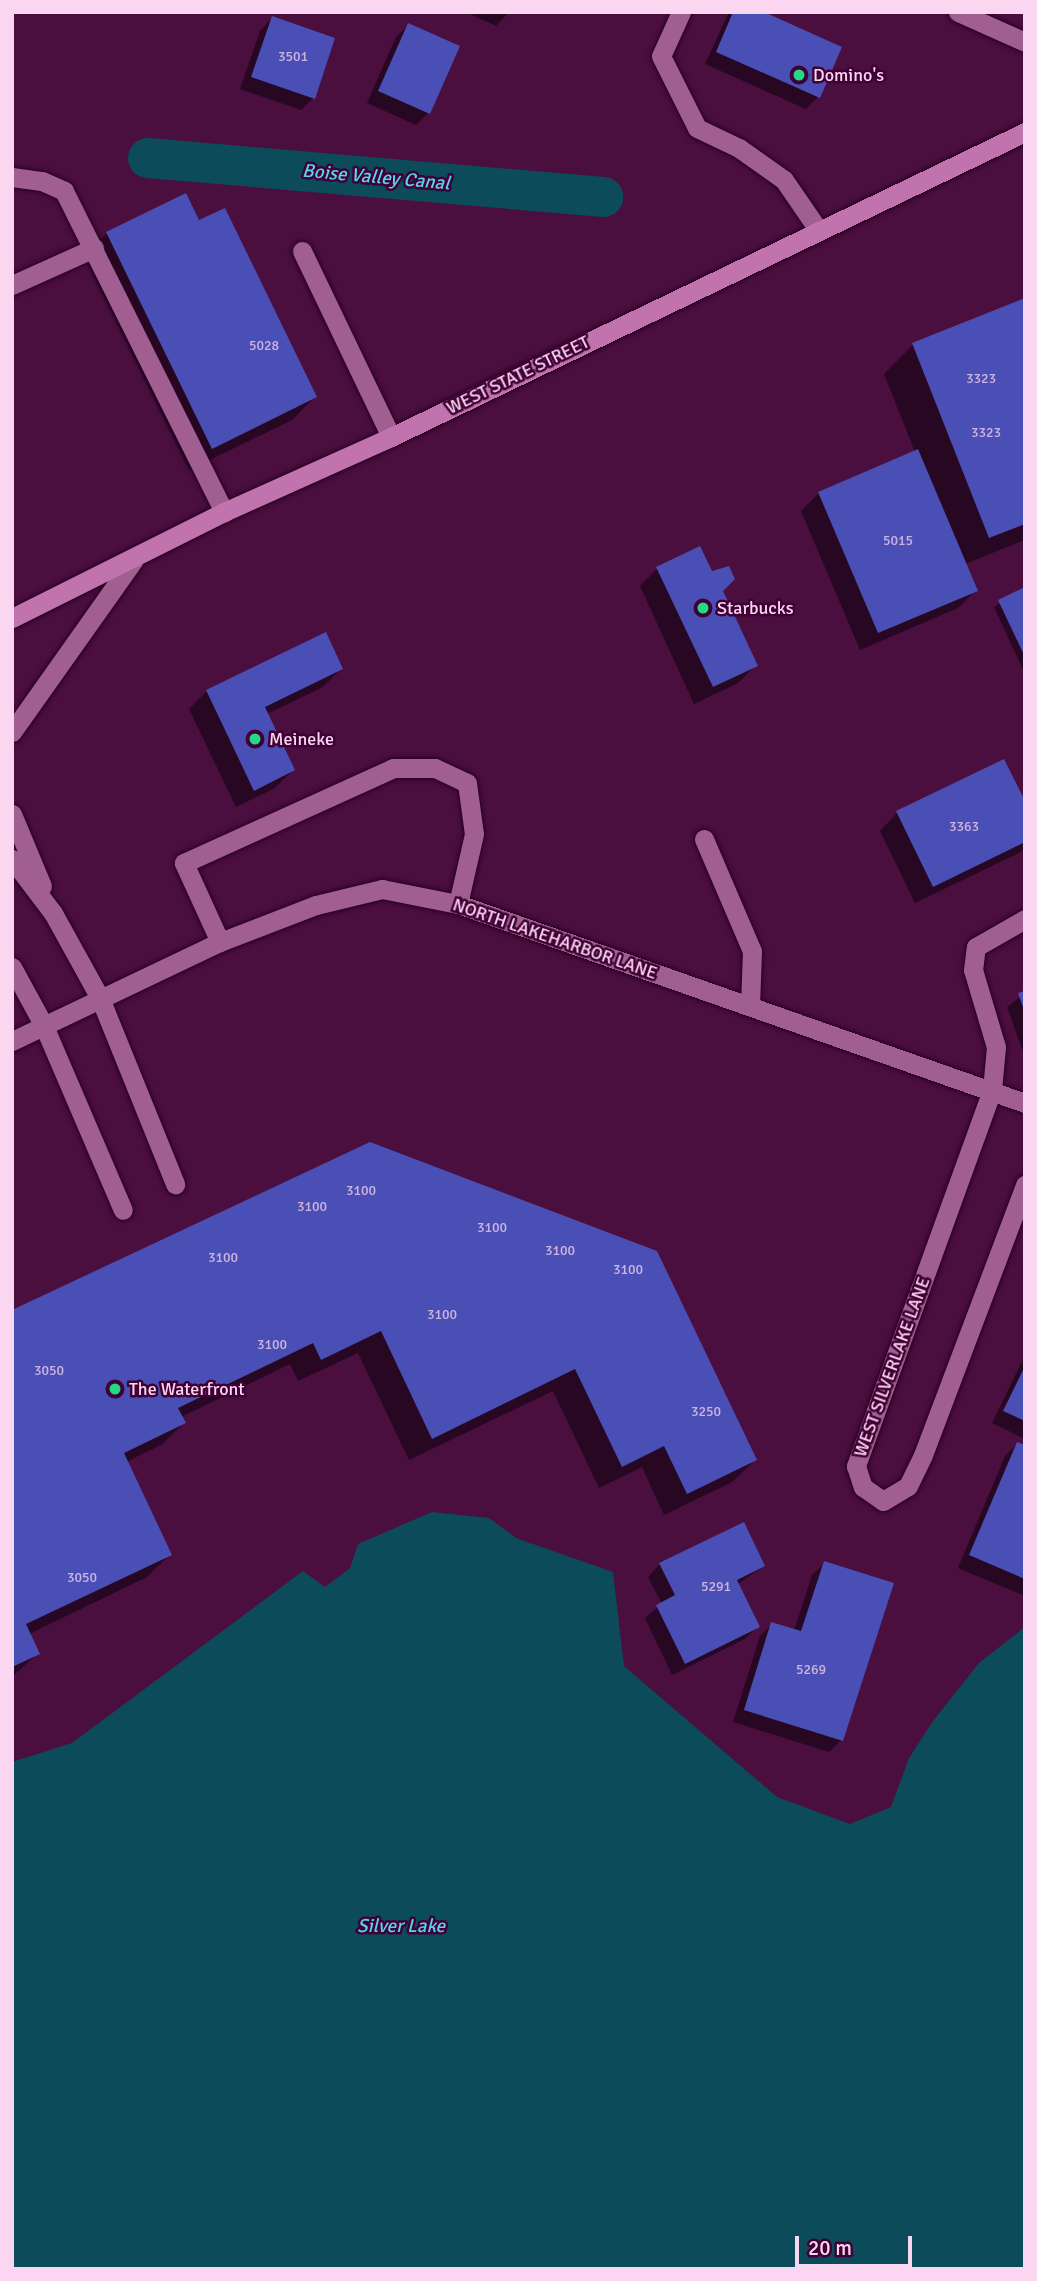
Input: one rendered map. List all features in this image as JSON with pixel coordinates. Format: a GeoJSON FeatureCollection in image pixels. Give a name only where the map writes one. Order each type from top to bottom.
{"type":"FeatureCollection","features":[{"type":"Feature","properties":{"kind":"main road","name":"WEST STATE STREET"},"geometry":{"type":"LineString","coordinates":[[12,618],[224,512],[391,437],[1025,132]]}},
{"type":"Feature","properties":{"kind":"street"},"geometry":{"type":"LineString","coordinates":[[681,12],[661,56],[697,128],[739,148],[784,180],[819,232]]}},
{"type":"Feature","properties":{"kind":"street"},"geometry":{"type":"LineString","coordinates":[[958,12],[1025,42]]}},
{"type":"Feature","properties":{"kind":"street"},"geometry":{"type":"LineString","coordinates":[[12,177],[41,181],[64,191],[224,512]]}},
{"type":"Feature","properties":{"kind":"street"},"geometry":{"type":"LineString","coordinates":[[12,285],[93,248]]}},
{"type":"Feature","properties":{"kind":"street"},"geometry":{"type":"LineString","coordinates":[[302,250],[391,437]]}},
{"type":"Feature","properties":{"kind":"street"},"geometry":{"type":"LineString","coordinates":[[12,732],[134,559]]}},
{"type":"Feature","properties":{"kind":"street"},"geometry":{"type":"LineString","coordinates":[[219,942],[184,863],[393,768],[435,768],[467,783],[474,834],[458,904]]}},
{"type":"Feature","properties":{"kind":"street"},"geometry":{"type":"LineString","coordinates":[[12,814],[53,913],[100,999],[175,1184]]}},
{"type":"Feature","properties":{"kind":"street"},"geometry":{"type":"LineString","coordinates":[[704,839],[752,951],[750,1005]]}},
{"type":"Feature","properties":{"kind":"street"},"geometry":{"type":"LineString","coordinates":[[12,859],[53,913]]}},
{"type":"Feature","properties":{"kind":"street","name":"NORTH LAKEHARBOR LANE"},"geometry":{"type":"LineString","coordinates":[[12,1041],[219,942],[316,905],[382,889],[458,904],[1025,1103]]}},
{"type":"Feature","properties":{"kind":"street"},"geometry":{"type":"LineString","coordinates":[[992,1090],[996,1047],[973,970],[976,947],[1025,919]]}},
{"type":"Feature","properties":{"kind":"street"},"geometry":{"type":"LineString","coordinates":[[12,967],[44,1026],[122,1210]]}},
{"type":"Feature","properties":{"kind":"street","name":"WEST SILVERLAKE LANE"},"geometry":{"type":"LineString","coordinates":[[992,1090],[856,1466],[863,1487],[883,1501],[908,1486],[923,1455],[1025,1185]]}},
{"type":"Feature","properties":{"kind":"water","name":"Silver Lake"},"geometry":{"type":"Polygon","coordinates":[[[432,1512],[489,1518],[516,1538],[613,1572],[624,1666],[777,1797],[850,1824],[891,1807],[909,1758],[933,1721],[979,1663],[1025,1627],[1025,2269],[12,2269],[12,1762],[72,1743],[303,1571],[325,1587],[350,1568],[358,1544],[432,1512]]]}},
{"type":"Feature","properties":{"kind":"building","name":"Domino's"},"geometry":{"type":"Polygon","coordinates":[[[733,12],[764,12],[842,47],[820,98],[716,52],[733,12]]]}},
{"type":"Feature","properties":{"kind":"building"},"geometry":{"type":"Polygon","coordinates":[[[272,16],[335,38],[315,99],[251,77],[272,16]]]}},
{"type":"Feature","properties":{"kind":"building"},"geometry":{"type":"Polygon","coordinates":[[[408,23],[460,46],[430,114],[378,91],[408,23]]]}},
{"type":"Feature","properties":{"kind":"building"},"geometry":{"type":"Polygon","coordinates":[[[186,193],[199,220],[225,208],[317,397],[212,449],[106,232],[186,193]]]}},
{"type":"Feature","properties":{"kind":"building"},"geometry":{"type":"Polygon","coordinates":[[[1025,298],[1025,524],[989,538],[912,343],[1025,298]]]}},
{"type":"Feature","properties":{"kind":"building"},"geometry":{"type":"Polygon","coordinates":[[[918,449],[978,591],[878,633],[818,492],[918,449]]]}},
{"type":"Feature","properties":{"kind":"building","name":"Starbucks"},"geometry":{"type":"Polygon","coordinates":[[[700,546],[712,571],[729,566],[735,579],[723,591],[758,666],[713,687],[656,567],[700,546]]]}},
{"type":"Feature","properties":{"kind":"building"},"geometry":{"type":"Polygon","coordinates":[[[1025,587],[1025,657],[998,600],[1025,587]]]}},
{"type":"Feature","properties":{"kind":"building","name":"Meineke"},"geometry":{"type":"Polygon","coordinates":[[[326,632],[343,669],[265,707],[295,770],[254,791],[206,690],[326,632]]]}},
{"type":"Feature","properties":{"kind":"building"},"geometry":{"type":"Polygon","coordinates":[[[1004,759],[1025,801],[1025,842],[933,887],[896,811],[1004,759]]]}},
{"type":"Feature","properties":{"kind":"building"},"geometry":{"type":"Polygon","coordinates":[[[1025,991],[1025,1010],[1024,1010],[1018,993],[1025,991]]]}},
{"type":"Feature","properties":{"kind":"building","name":"The Waterfront"},"geometry":{"type":"Polygon","coordinates":[[[370,1142],[657,1251],[757,1460],[687,1494],[664,1446],[622,1467],[575,1369],[432,1439],[381,1331],[321,1360],[313,1343],[178,1408],[186,1423],[124,1453],[172,1555],[26,1624],[40,1654],[12,1667],[12,1310],[370,1142]]]}},
{"type":"Feature","properties":{"kind":"building"},"geometry":{"type":"Polygon","coordinates":[[[1025,1366],[1025,1421],[1003,1411],[1025,1366]]]}},
{"type":"Feature","properties":{"kind":"building"},"geometry":{"type":"Polygon","coordinates":[[[1017,1442],[1025,1445],[1025,1579],[969,1555],[1017,1442]]]}},
{"type":"Feature","properties":{"kind":"building"},"geometry":{"type":"Polygon","coordinates":[[[744,1522],[765,1566],[737,1580],[760,1627],[685,1664],[656,1605],[675,1595],[659,1563],[744,1522]]]}},
{"type":"Feature","properties":{"kind":"building"},"geometry":{"type":"Polygon","coordinates":[[[824,1561],[894,1583],[843,1741],[744,1710],[771,1622],[801,1631],[824,1561]]]}},
{"type":"Feature","properties":{"kind":"waterway","name":"Boise Valley Canal"},"geometry":{"type":"LineString","coordinates":[[148,158],[603,197]]}},
{"type":"Feature","properties":{"kind":"place","name":"Domino's"},"geometry":{"type":"Point","coordinates":[799,75]}},
{"type":"Feature","properties":{"kind":"place","name":"Starbucks"},"geometry":{"type":"Point","coordinates":[703,608]}},
{"type":"Feature","properties":{"kind":"place","name":"Meineke"},"geometry":{"type":"Point","coordinates":[255,739]}},
{"type":"Feature","properties":{"kind":"place","name":"The Waterfront"},"geometry":{"type":"Point","coordinates":[115,1389]}}]}
